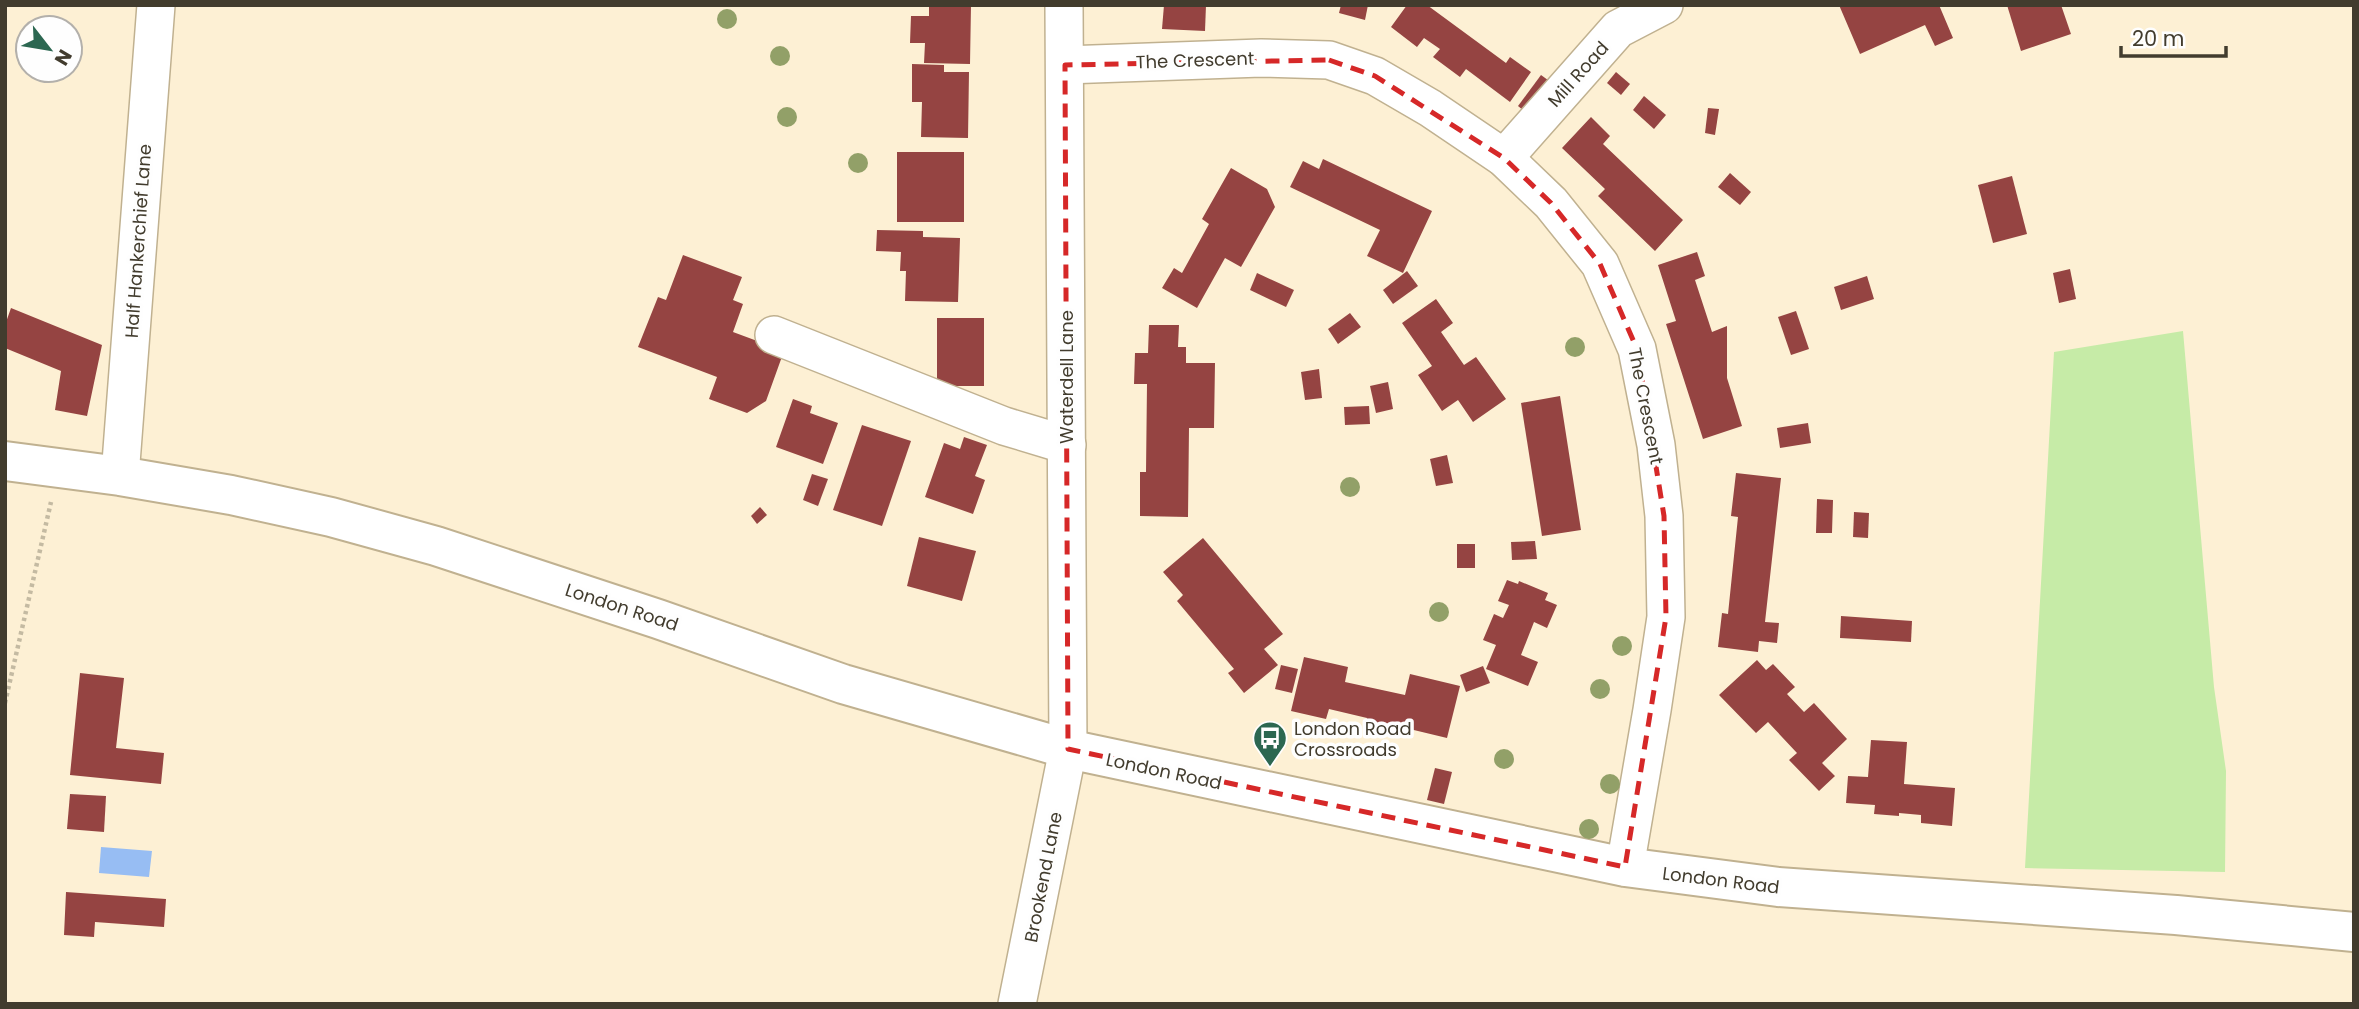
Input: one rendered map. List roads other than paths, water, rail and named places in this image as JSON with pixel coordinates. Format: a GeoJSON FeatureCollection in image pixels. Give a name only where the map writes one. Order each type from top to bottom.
{"type":"FeatureCollection","features":[{"type":"Feature","properties":{"kind":"main road","name":"London Road"},"geometry":{"type":"LineString","coordinates":[[5,461],[232,495],[331,517],[436,546],[658,619],[843,684],[1068,749],[1625,867],[1778,887],[2176,915],[2354,933]]}},
{"type":"Feature","properties":{"kind":"street","name":"Half Hankerchief Lane"},"geometry":{"type":"LineString","coordinates":[[120,477],[156,5]]}},
{"type":"Feature","properties":{"kind":"street","name":"Waterdell Lane"},"geometry":{"type":"LineString","coordinates":[[1064,5],[1068,749]]}},
{"type":"Feature","properties":{"kind":"street","name":"Mill Road"},"geometry":{"type":"LineString","coordinates":[[1504,158],[1613,17],[1664,5]]}},
{"type":"Feature","properties":{"kind":"street","name":"The Crescent"},"geometry":{"type":"LineString","coordinates":[[1065,65],[1261,58],[1329,60],[1375,76],[1430,108],[1504,158],[1551,203],[1600,264],[1637,349],[1656,445],[1664,516],[1666,617],[1625,867]]}},
{"type":"Feature","properties":{"kind":"street"},"geometry":{"type":"LineString","coordinates":[[774,335],[1004,426],[1067,446]]}},
{"type":"Feature","properties":{"kind":"street","name":"Brookend Lane"},"geometry":{"type":"LineString","coordinates":[[1017,1004],[1068,749]]}},
{"type":"Feature","properties":{"kind":"water"},"geometry":{"type":"Polygon","coordinates":[[[101,847],[152,851],[149,877],[99,873],[101,847]]]}},
{"type":"Feature","properties":{"kind":"place","name":"London Road Crossroads"},"geometry":{"type":"Point","coordinates":[1270,768]}}]}
